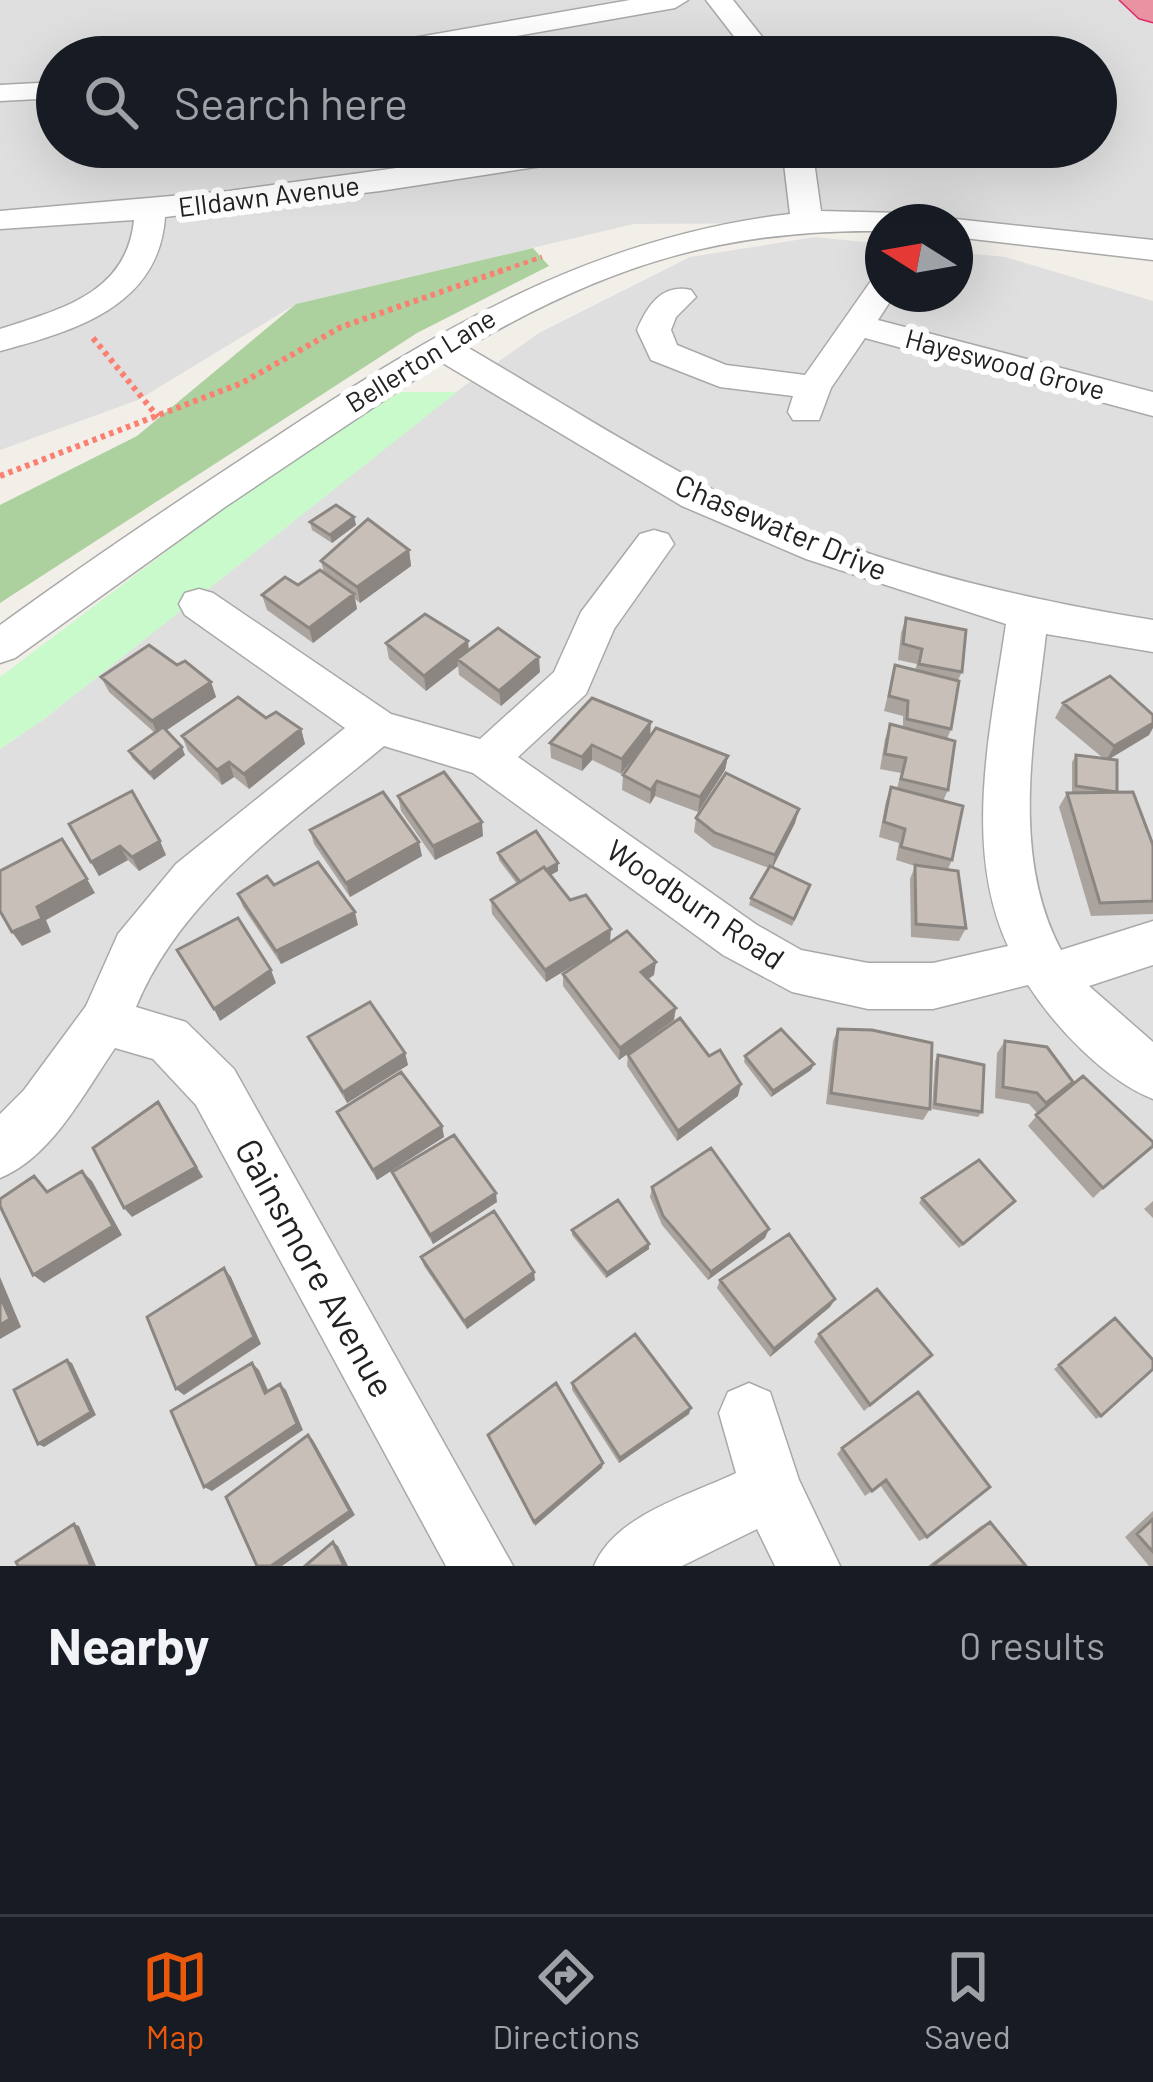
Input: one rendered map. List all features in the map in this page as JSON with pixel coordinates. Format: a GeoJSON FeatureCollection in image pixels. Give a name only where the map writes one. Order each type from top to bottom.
{"type":"FeatureCollection","features":[{"type":"Feature","properties":{"kind":"highway"},"geometry":{"type":"LineString","coordinates":[[1139,0],[1153,10]]}},
{"type":"Feature","properties":{"kind":"street"},"geometry":{"type":"LineString","coordinates":[[470,36],[675,0]]}},
{"type":"Feature","properties":{"kind":"street"},"geometry":{"type":"LineString","coordinates":[[719,0],[747,36]]}},
{"type":"Feature","properties":{"kind":"street"},"geometry":{"type":"LineString","coordinates":[[0,93],[36,91]]}},
{"type":"Feature","properties":{"kind":"street","name":"Elldawn Avenue"},"geometry":{"type":"LineString","coordinates":[[0,220],[150,212],[479,168]]}},
{"type":"Feature","properties":{"kind":"street"},"geometry":{"type":"LineString","coordinates":[[800,168],[806,219]]}},
{"type":"Feature","properties":{"kind":"street"},"geometry":{"type":"LineString","coordinates":[[0,340],[73,314],[126,280],[144,257],[150,212]]}},
{"type":"Feature","properties":{"kind":"street","name":"Bellerton Lane"},"geometry":{"type":"LineString","coordinates":[[0,647],[105,568],[438,345],[502,310],[614,261],[720,233],[806,219],[865,221]]}},
{"type":"Feature","properties":{"kind":"street"},"geometry":{"type":"LineString","coordinates":[[973,230],[1153,250]]}},
{"type":"Feature","properties":{"kind":"street","name":"Hayeswood Grove"},"geometry":{"type":"LineString","coordinates":[[679,297],[661,312],[654,330],[663,352],[721,376],[810,399],[866,312]]}},
{"type":"Feature","properties":{"kind":"street","name":"Hayeswood Grove"},"geometry":{"type":"LineString","coordinates":[[856,326],[1153,404]]}},
{"type":"Feature","properties":{"kind":"street","name":"Chasewater Drive"},"geometry":{"type":"LineString","coordinates":[[438,345],[694,497],[899,578],[1028,616],[1153,636]]}},
{"type":"Feature","properties":{"kind":"street"},"geometry":{"type":"LineString","coordinates":[[488,759],[572,682],[596,623],[654,544]]}},
{"type":"Feature","properties":{"kind":"street","name":"Woodburn Road"},"geometry":{"type":"LineString","coordinates":[[199,604],[377,727],[488,759],[740,940],[792,970],[868,986],[933,986],[1044,968],[1153,943]]}},
{"type":"Feature","properties":{"kind":"street"},"geometry":{"type":"LineString","coordinates":[[1028,616],[1005,817],[1019,904],[1044,968],[1089,1020],[1153,1074]]}},
{"type":"Feature","properties":{"kind":"street"},"geometry":{"type":"LineString","coordinates":[[0,1152],[44,1108],[104,1022],[135,949],[193,878],[377,727]]}},
{"type":"Feature","properties":{"kind":"street","name":"Gainsmore Avenue"},"geometry":{"type":"LineString","coordinates":[[104,1022],[168,1039],[214,1088],[481,1566]]}},
{"type":"Feature","properties":{"kind":"street"},"geometry":{"type":"LineString","coordinates":[[749,1413],[771,1489],[808,1566]]}},
{"type":"Feature","properties":{"kind":"street"},"geometry":{"type":"LineString","coordinates":[[626,1566],[648,1550],[771,1489]]}},
{"type":"Feature","properties":{"kind":"path"},"geometry":{"type":"LineString","coordinates":[[0,476],[242,383],[341,327],[524,260],[548,256]]}},
{"type":"Feature","properties":{"kind":"path"},"geometry":{"type":"LineString","coordinates":[[73,314],[158,417]]}},
{"type":"Feature","properties":{"kind":"shaded area"},"geometry":{"type":"Polygon","coordinates":[[[0,0],[1119,0],[1153,25],[1153,250],[973,225],[973,204],[865,204],[865,223],[634,224],[296,304],[138,400],[0,450],[0,0]]]}},
{"type":"Feature","properties":{"kind":"shaded area"},"geometry":{"type":"Polygon","coordinates":[[[815,237],[865,242],[865,312],[973,312],[973,254],[1005,257],[1153,301],[1153,1566],[0,1566],[0,749],[464,386],[539,333],[690,257],[815,237]]]}},
{"type":"Feature","properties":{"kind":"green space"},"geometry":{"type":"Polygon","coordinates":[[[533,248],[549,266],[417,333],[0,603],[0,505],[137,436],[296,304],[533,248]]]}},
{"type":"Feature","properties":{"kind":"green space"},"geometry":{"type":"Polygon","coordinates":[[[403,392],[457,392],[0,749],[0,677],[268,475],[369,406],[403,392]]]}},
{"type":"Feature","properties":{"kind":"building"},"geometry":{"type":"Polygon","coordinates":[[[336,505],[354,517],[330,535],[310,522],[336,505]]]}},
{"type":"Feature","properties":{"kind":"building"},"geometry":{"type":"Polygon","coordinates":[[[368,519],[409,550],[357,587],[321,561],[368,519]]]}},
{"type":"Feature","properties":{"kind":"building"},"geometry":{"type":"Polygon","coordinates":[[[320,570],[354,594],[309,628],[262,595],[285,577],[298,585],[320,570]]]}},
{"type":"Feature","properties":{"kind":"building"},"geometry":{"type":"Polygon","coordinates":[[[425,614],[468,641],[424,676],[386,643],[425,614]]]}},
{"type":"Feature","properties":{"kind":"building"},"geometry":{"type":"Polygon","coordinates":[[[906,618],[966,630],[962,672],[919,664],[922,649],[903,644],[906,618]]]}},
{"type":"Feature","properties":{"kind":"building"},"geometry":{"type":"Polygon","coordinates":[[[498,628],[539,657],[499,691],[457,659],[498,628]]]}},
{"type":"Feature","properties":{"kind":"building"},"geometry":{"type":"Polygon","coordinates":[[[149,645],[177,665],[185,661],[211,682],[152,721],[101,677],[149,645]]]}},
{"type":"Feature","properties":{"kind":"building"},"geometry":{"type":"Polygon","coordinates":[[[895,665],[959,681],[951,729],[907,719],[908,701],[889,696],[895,665]]]}},
{"type":"Feature","properties":{"kind":"building"},"geometry":{"type":"Polygon","coordinates":[[[1110,676],[1153,715],[1153,723],[1114,746],[1063,703],[1110,676]]]}},
{"type":"Feature","properties":{"kind":"building"},"geometry":{"type":"Polygon","coordinates":[[[238,697],[266,718],[276,712],[301,729],[244,774],[229,762],[217,770],[182,736],[238,697]]]}},
{"type":"Feature","properties":{"kind":"building"},"geometry":{"type":"Polygon","coordinates":[[[592,698],[651,722],[622,759],[592,745],[582,757],[550,743],[592,698]]]}},
{"type":"Feature","properties":{"kind":"building"},"geometry":{"type":"Polygon","coordinates":[[[890,724],[955,741],[948,790],[901,779],[906,758],[885,754],[890,724]]]}},
{"type":"Feature","properties":{"kind":"building"},"geometry":{"type":"Polygon","coordinates":[[[163,727],[182,747],[150,773],[129,751],[163,727]]]}},
{"type":"Feature","properties":{"kind":"building"},"geometry":{"type":"Polygon","coordinates":[[[656,728],[728,756],[700,797],[657,781],[651,790],[623,775],[656,728]]]}},
{"type":"Feature","properties":{"kind":"building"},"geometry":{"type":"Polygon","coordinates":[[[1076,755],[1117,760],[1117,792],[1076,786],[1076,755]]]}},
{"type":"Feature","properties":{"kind":"building"},"geometry":{"type":"Polygon","coordinates":[[[444,772],[482,822],[433,846],[398,796],[444,772]]]}},
{"type":"Feature","properties":{"kind":"building"},"geometry":{"type":"Polygon","coordinates":[[[726,773],[799,809],[775,855],[715,833],[696,818],[726,773]]]}},
{"type":"Feature","properties":{"kind":"building"},"geometry":{"type":"Polygon","coordinates":[[[891,787],[963,806],[952,860],[901,847],[905,829],[884,822],[891,787]]]}},
{"type":"Feature","properties":{"kind":"building"},"geometry":{"type":"Polygon","coordinates":[[[132,791],[160,841],[132,857],[120,846],[91,862],[69,824],[132,791]]]}},
{"type":"Feature","properties":{"kind":"building"},"geometry":{"type":"Polygon","coordinates":[[[383,792],[419,842],[346,883],[310,830],[383,792]]]}},
{"type":"Feature","properties":{"kind":"building"},"geometry":{"type":"Polygon","coordinates":[[[1133,792],[1153,845],[1153,901],[1100,903],[1067,793],[1133,792]]]}},
{"type":"Feature","properties":{"kind":"building"},"geometry":{"type":"Polygon","coordinates":[[[536,831],[558,863],[520,882],[498,853],[536,831]]]}},
{"type":"Feature","properties":{"kind":"building"},"geometry":{"type":"Polygon","coordinates":[[[62,839],[87,879],[37,907],[42,919],[12,932],[0,911],[0,871],[62,839]]]}},
{"type":"Feature","properties":{"kind":"building"},"geometry":{"type":"Polygon","coordinates":[[[318,862],[355,912],[276,951],[238,894],[267,876],[274,885],[318,862]]]}},
{"type":"Feature","properties":{"kind":"building"},"geometry":{"type":"Polygon","coordinates":[[[915,865],[958,871],[966,928],[916,924],[915,865]]]}},
{"type":"Feature","properties":{"kind":"building"},"geometry":{"type":"Polygon","coordinates":[[[770,866],[810,885],[794,919],[751,898],[770,866]]]}},
{"type":"Feature","properties":{"kind":"building"},"geometry":{"type":"Polygon","coordinates":[[[544,867],[570,900],[586,895],[611,929],[545,970],[491,900],[544,867]]]}},
{"type":"Feature","properties":{"kind":"building"},"geometry":{"type":"Polygon","coordinates":[[[238,918],[271,970],[214,1009],[177,950],[238,918]]]}},
{"type":"Feature","properties":{"kind":"building"},"geometry":{"type":"Polygon","coordinates":[[[627,931],[656,962],[641,972],[676,1008],[620,1048],[563,974],[627,931]]]}},
{"type":"Feature","properties":{"kind":"building"},"geometry":{"type":"Polygon","coordinates":[[[370,1002],[405,1053],[343,1092],[308,1037],[370,1002]]]}},
{"type":"Feature","properties":{"kind":"building"},"geometry":{"type":"Polygon","coordinates":[[[680,1018],[709,1056],[720,1050],[741,1084],[678,1131],[628,1055],[680,1018]]]}},
{"type":"Feature","properties":{"kind":"building"},"geometry":{"type":"Polygon","coordinates":[[[781,1029],[814,1064],[773,1091],[745,1056],[781,1029]]]}},
{"type":"Feature","properties":{"kind":"building"},"geometry":{"type":"Polygon","coordinates":[[[838,1029],[872,1030],[932,1043],[930,1109],[831,1093],[838,1029]]]}},
{"type":"Feature","properties":{"kind":"building"},"geometry":{"type":"Polygon","coordinates":[[[1005,1041],[1047,1047],[1073,1082],[1046,1103],[1037,1093],[1003,1087],[1005,1041]]]}},
{"type":"Feature","properties":{"kind":"building"},"geometry":{"type":"Polygon","coordinates":[[[938,1055],[984,1065],[982,1112],[935,1104],[938,1055]]]}},
{"type":"Feature","properties":{"kind":"building"},"geometry":{"type":"Polygon","coordinates":[[[401,1072],[442,1126],[373,1170],[337,1112],[401,1072]]]}},
{"type":"Feature","properties":{"kind":"building"},"geometry":{"type":"Polygon","coordinates":[[[1083,1076],[1153,1142],[1103,1188],[1036,1115],[1083,1076]]]}},
{"type":"Feature","properties":{"kind":"building"},"geometry":{"type":"Polygon","coordinates":[[[158,1102],[196,1167],[124,1208],[93,1148],[158,1102]]]}},
{"type":"Feature","properties":{"kind":"building"},"geometry":{"type":"Polygon","coordinates":[[[454,1135],[496,1193],[430,1235],[392,1172],[454,1135]]]}},
{"type":"Feature","properties":{"kind":"building"},"geometry":{"type":"Polygon","coordinates":[[[711,1148],[769,1229],[711,1272],[663,1216],[652,1187],[711,1148]]]}},
{"type":"Feature","properties":{"kind":"building"},"geometry":{"type":"Polygon","coordinates":[[[979,1160],[1015,1201],[963,1244],[922,1198],[979,1160]]]}},
{"type":"Feature","properties":{"kind":"building"},"geometry":{"type":"Polygon","coordinates":[[[82,1171],[113,1226],[33,1275],[0,1199],[34,1176],[47,1192],[82,1171]]]}},
{"type":"Feature","properties":{"kind":"building"},"geometry":{"type":"Polygon","coordinates":[[[618,1200],[649,1244],[607,1273],[572,1230],[618,1200]]]}},
{"type":"Feature","properties":{"kind":"building"},"geometry":{"type":"Polygon","coordinates":[[[494,1211],[534,1272],[464,1321],[421,1257],[494,1211]]]}},
{"type":"Feature","properties":{"kind":"building"},"geometry":{"type":"Polygon","coordinates":[[[789,1234],[835,1299],[774,1349],[720,1280],[789,1234]]]}},
{"type":"Feature","properties":{"kind":"building"},"geometry":{"type":"Polygon","coordinates":[[[224,1268],[254,1337],[176,1389],[147,1317],[224,1268]]]}},
{"type":"Feature","properties":{"kind":"building"},"geometry":{"type":"Polygon","coordinates":[[[877,1289],[932,1355],[870,1405],[819,1334],[877,1289]]]}},
{"type":"Feature","properties":{"kind":"building"},"geometry":{"type":"Polygon","coordinates":[[[0,1296],[10,1319],[0,1325],[0,1296]]]}},
{"type":"Feature","properties":{"kind":"building"},"geometry":{"type":"Polygon","coordinates":[[[1115,1318],[1153,1360],[1153,1369],[1101,1416],[1059,1365],[1115,1318]]]}},
{"type":"Feature","properties":{"kind":"building"},"geometry":{"type":"Polygon","coordinates":[[[635,1334],[691,1408],[620,1458],[572,1383],[635,1334]]]}},
{"type":"Feature","properties":{"kind":"building"},"geometry":{"type":"Polygon","coordinates":[[[67,1360],[91,1412],[38,1444],[14,1390],[67,1360]]]}},
{"type":"Feature","properties":{"kind":"building"},"geometry":{"type":"Polygon","coordinates":[[[252,1363],[265,1393],[280,1384],[297,1424],[204,1487],[171,1411],[252,1363]]]}},
{"type":"Feature","properties":{"kind":"building"},"geometry":{"type":"Polygon","coordinates":[[[556,1383],[603,1463],[534,1522],[488,1435],[556,1383]]]}},
{"type":"Feature","properties":{"kind":"building"},"geometry":{"type":"Polygon","coordinates":[[[918,1392],[990,1487],[927,1537],[886,1480],[872,1491],[842,1448],[918,1392]]]}},
{"type":"Feature","properties":{"kind":"building"},"geometry":{"type":"Polygon","coordinates":[[[308,1435],[350,1511],[271,1566],[257,1566],[226,1497],[308,1435]]]}},
{"type":"Feature","properties":{"kind":"building"},"geometry":{"type":"Polygon","coordinates":[[[1153,1519],[1153,1552],[1137,1534],[1153,1519]]]}},
{"type":"Feature","properties":{"kind":"building"},"geometry":{"type":"Polygon","coordinates":[[[990,1522],[1026,1566],[932,1566],[990,1522]]]}},
{"type":"Feature","properties":{"kind":"building"},"geometry":{"type":"Polygon","coordinates":[[[74,1524],[91,1566],[18,1566],[16,1562],[74,1524]]]}},
{"type":"Feature","properties":{"kind":"building"},"geometry":{"type":"Polygon","coordinates":[[[333,1542],[344,1566],[305,1566],[333,1542]]]}}]}
